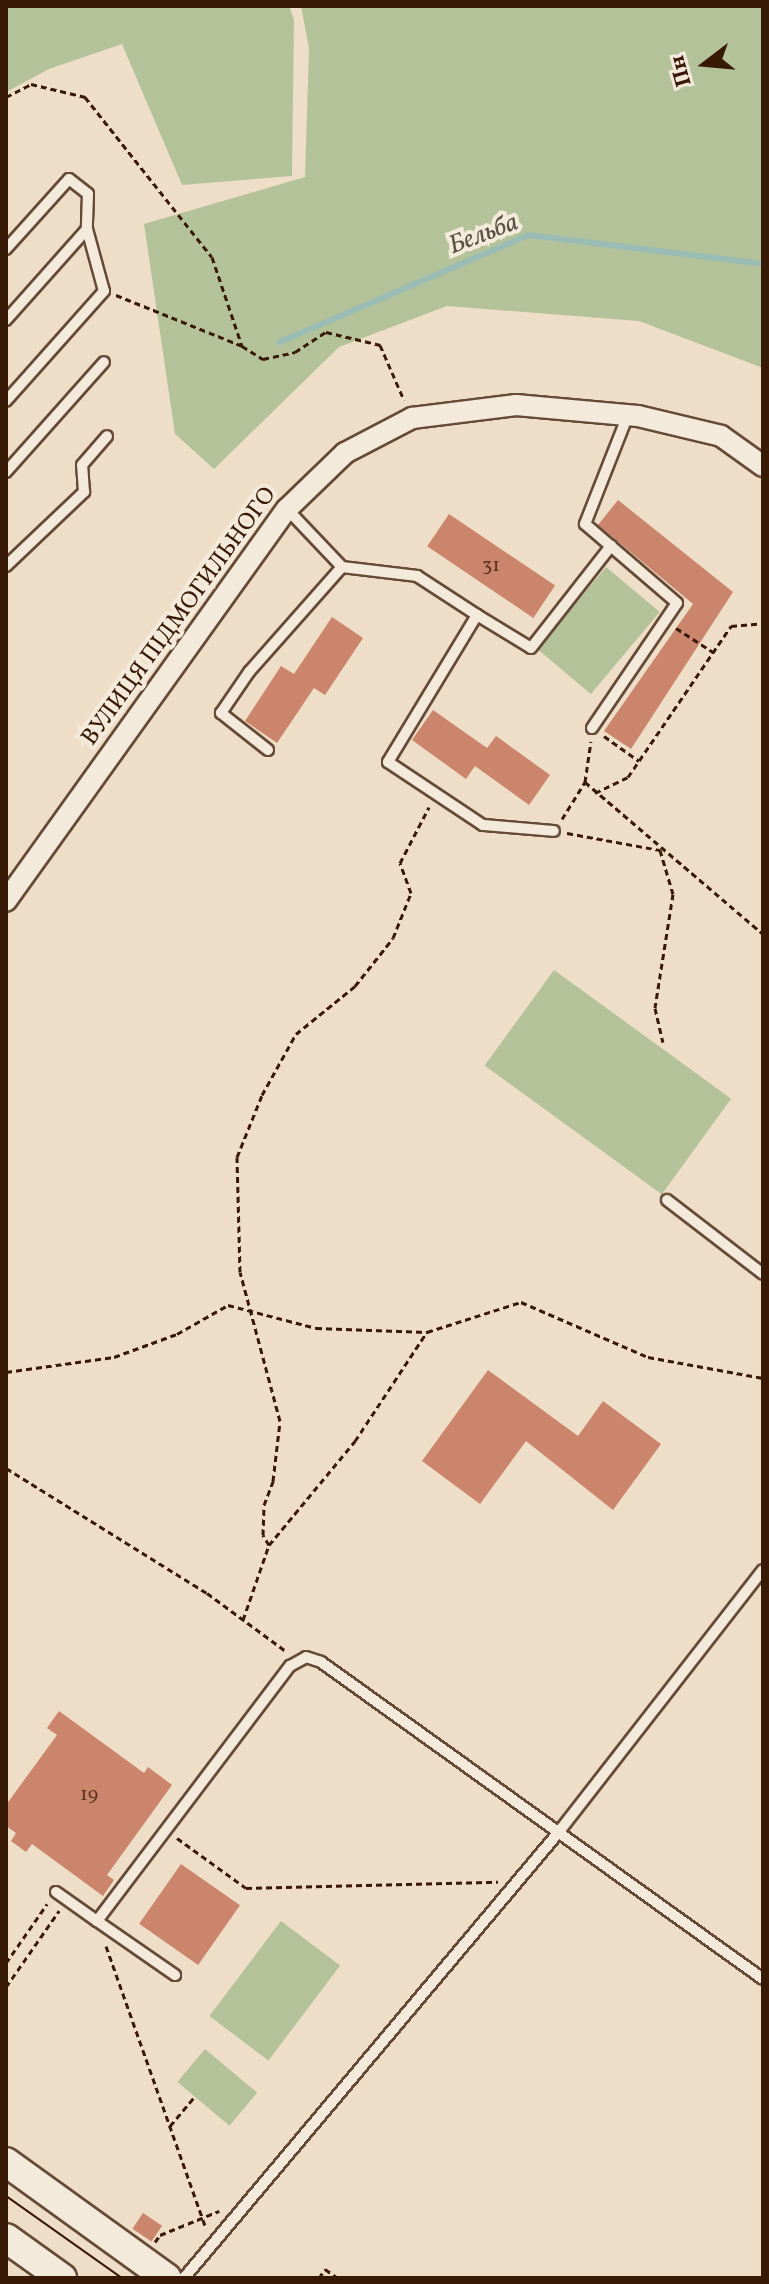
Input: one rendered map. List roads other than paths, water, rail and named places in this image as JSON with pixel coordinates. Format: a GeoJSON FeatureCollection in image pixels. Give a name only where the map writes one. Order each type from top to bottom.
{"type":"FeatureCollection","features":[{"type":"Feature","properties":{"kind":"main road"},"geometry":{"type":"LineString","coordinates":[[6,2162],[167,2278]]}},
{"type":"Feature","properties":{"kind":"main road"},"geometry":{"type":"LineString","coordinates":[[6,2238],[62,2278]]}},
{"type":"Feature","properties":{"kind":"street","name":"ВУЛИЦЯ ПІДМОГИЛЬНОГО"},"geometry":{"type":"LineString","coordinates":[[6,901],[287,509],[345,453],[412,418],[516,405],[628,415],[721,436],[763,466]]}},
{"type":"Feature","properties":{"kind":"lane"},"geometry":{"type":"LineString","coordinates":[[6,249],[69,179],[88,194],[87,229],[104,291],[6,401]]}},
{"type":"Feature","properties":{"kind":"lane"},"geometry":{"type":"LineString","coordinates":[[6,320],[87,229]]}},
{"type":"Feature","properties":{"kind":"lane"},"geometry":{"type":"LineString","coordinates":[[6,472],[104,362]]}},
{"type":"Feature","properties":{"kind":"lane"},"geometry":{"type":"LineString","coordinates":[[592,728],[677,603],[585,524],[628,415]]}},
{"type":"Feature","properties":{"kind":"lane"},"geometry":{"type":"LineString","coordinates":[[6,566],[84,492],[82,465],[107,436]]}},
{"type":"Feature","properties":{"kind":"lane"},"geometry":{"type":"LineString","coordinates":[[287,509],[342,567],[417,576],[531,648],[611,546]]}},
{"type":"Feature","properties":{"kind":"lane"},"geometry":{"type":"LineString","coordinates":[[268,750],[221,713],[249,672],[342,567]]}},
{"type":"Feature","properties":{"kind":"lane"},"geometry":{"type":"LineString","coordinates":[[477,615],[388,762],[483,825],[554,831]]}},
{"type":"Feature","properties":{"kind":"lane"},"geometry":{"type":"LineString","coordinates":[[667,1200],[763,1274]]}},
{"type":"Feature","properties":{"kind":"lane"},"geometry":{"type":"LineString","coordinates":[[184,2278],[558,1833],[763,1570]]}},
{"type":"Feature","properties":{"kind":"lane"},"geometry":{"type":"LineString","coordinates":[[97,1921],[164,1829],[297,1659],[321,1662],[763,1979]]}},
{"type":"Feature","properties":{"kind":"lane"},"geometry":{"type":"LineString","coordinates":[[56,1892],[175,1975]]}},
{"type":"Feature","properties":{"kind":"waterway","name":"Бельба"},"geometry":{"type":"LineString","coordinates":[[280,342],[528,235],[763,264]]}},
{"type":"Feature","properties":{"kind":"tram line"},"geometry":{"type":"LineString","coordinates":[[6,2196],[122,2278]]}}]}
